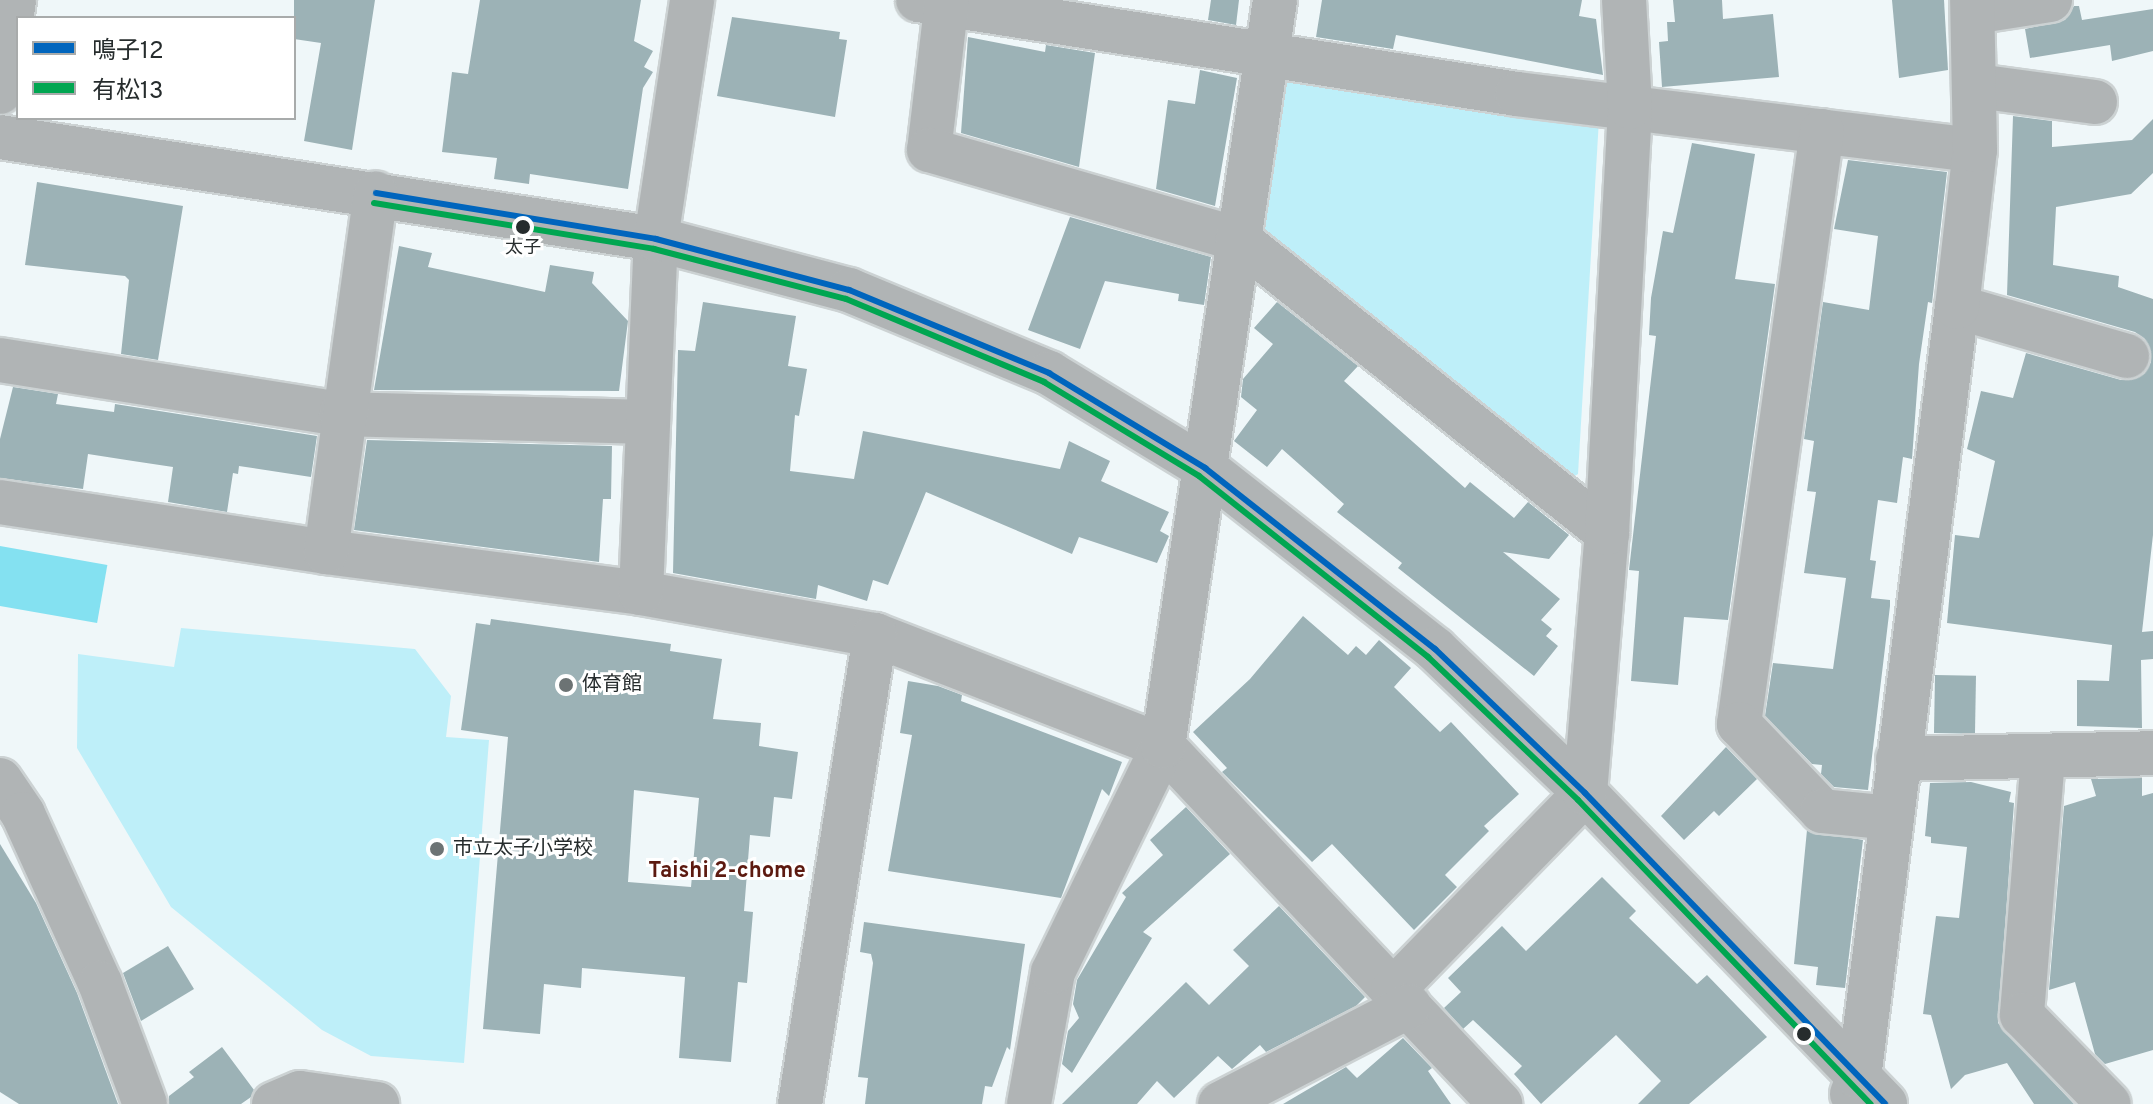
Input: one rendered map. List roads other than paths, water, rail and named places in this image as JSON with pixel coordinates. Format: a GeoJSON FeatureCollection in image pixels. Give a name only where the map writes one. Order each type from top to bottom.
{"type":"FeatureCollection","features":[{"type":"Feature","properties":{"kind":"street"},"geometry":{"type":"LineString","coordinates":[[0,92],[14,0]]}},
{"type":"Feature","properties":{"kind":"street"},"geometry":{"type":"LineString","coordinates":[[641,593],[656,239],[692,0]]}},
{"type":"Feature","properties":{"kind":"street"},"geometry":{"type":"LineString","coordinates":[[1029,1104],[1053,972],[1163,746],[1275,0]]}},
{"type":"Feature","properties":{"kind":"street"},"geometry":{"type":"LineString","coordinates":[[1220,1104],[1401,998],[1585,793],[1607,533],[1630,107],[1624,0]]}},
{"type":"Feature","properties":{"kind":"street"},"geometry":{"type":"LineString","coordinates":[[1864,1095],[1898,759],[1975,150],[1977,86],[1973,6],[2050,0]]}},
{"type":"Feature","properties":{"kind":"street"},"geometry":{"type":"LineString","coordinates":[[1607,533],[1238,239],[929,150],[937,1],[1630,107],[1975,150]]}},
{"type":"Feature","properties":{"kind":"street"},"geometry":{"type":"LineString","coordinates":[[1977,86],[2095,102]]}},
{"type":"Feature","properties":{"kind":"street"},"geometry":{"type":"LineString","coordinates":[[1822,131],[1739,724],[1822,811],[1892,818]]}},
{"type":"Feature","properties":{"kind":"street"},"geometry":{"type":"LineString","coordinates":[[0,137],[376,193],[656,239],[849,290],[1035,367],[1205,468],[1435,649],[1585,793],[1864,1095]]}},
{"type":"Feature","properties":{"kind":"street"},"geometry":{"type":"LineString","coordinates":[[326,552],[341,414],[376,193]]}},
{"type":"Feature","properties":{"kind":"street"},"geometry":{"type":"LineString","coordinates":[[1957,307],[2127,356]]}},
{"type":"Feature","properties":{"kind":"street"},"geometry":{"type":"LineString","coordinates":[[0,360],[341,414],[647,422]]}},
{"type":"Feature","properties":{"kind":"street"},"geometry":{"type":"LineString","coordinates":[[0,502],[326,552],[641,593],[875,635],[1163,746],[1500,1104]]}},
{"type":"Feature","properties":{"kind":"street"},"geometry":{"type":"LineString","coordinates":[[800,1104],[875,635]]}},
{"type":"Feature","properties":{"kind":"street"},"geometry":{"type":"LineString","coordinates":[[1898,759],[2043,758],[2153,753]]}},
{"type":"Feature","properties":{"kind":"street"},"geometry":{"type":"LineString","coordinates":[[2043,758],[2022,1015],[2109,1104]]}},
{"type":"Feature","properties":{"kind":"street"},"geometry":{"type":"LineString","coordinates":[[0,780],[23,814],[100,983],[145,1104]]}},
{"type":"Feature","properties":{"kind":"street"},"geometry":{"type":"LineString","coordinates":[[274,1104],[300,1093],[377,1104]]}},
{"type":"Feature","properties":{"kind":"water"},"geometry":{"type":"Polygon","coordinates":[[[0,546],[107,565],[97,623],[0,606],[0,546]]]}},
{"type":"Feature","properties":{"kind":"place","name":"太子"},"geometry":{"type":"Point","coordinates":[523,227]}},
{"type":"Feature","properties":{"kind":"place","name":"体育館"},"geometry":{"type":"Point","coordinates":[566,685]}},
{"type":"Feature","properties":{"kind":"place","name":"市立太子小学校"},"geometry":{"type":"Point","coordinates":[437,849]}},
{"type":"Feature","properties":{"kind":"district","name":"Taishi 2-chome"},"geometry":{"type":"Point","coordinates":[727,872]}}]}
